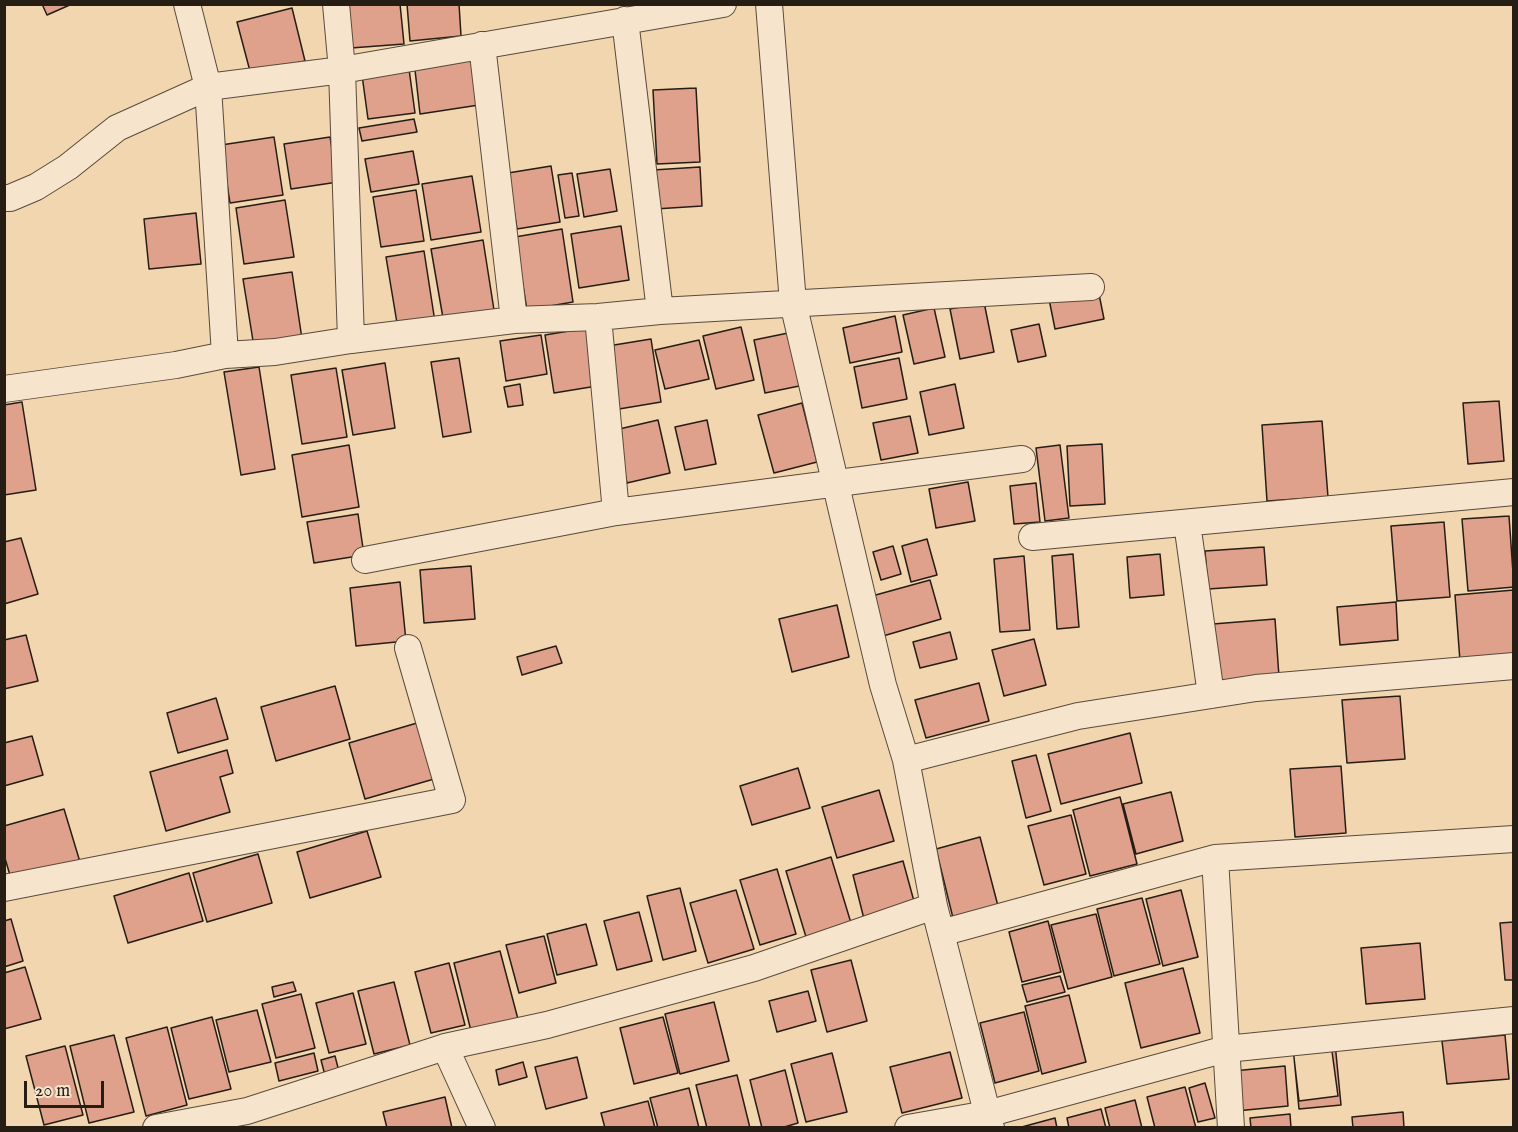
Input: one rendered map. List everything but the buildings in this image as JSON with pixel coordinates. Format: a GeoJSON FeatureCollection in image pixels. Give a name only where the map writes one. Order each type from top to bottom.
{"type":"FeatureCollection","features":[{"type":"Feature","properties":{"kind":"street"},"geometry":{"type":"LineString","coordinates":[[187,4],[208,87],[225,355]]}},
{"type":"Feature","properties":{"kind":"street"},"geometry":{"type":"LineString","coordinates":[[336,4],[342,70],[351,340]]}},
{"type":"Feature","properties":{"kind":"street"},"geometry":{"type":"LineString","coordinates":[[4,198],[10,198],[44,182],[68,167],[117,128],[208,87],[342,70],[723,4]]}},
{"type":"Feature","properties":{"kind":"street"},"geometry":{"type":"LineString","coordinates":[[769,4],[794,303],[883,685],[906,760],[934,906],[989,1121]]}},
{"type":"Feature","properties":{"kind":"street"},"geometry":{"type":"LineString","coordinates":[[625,20],[660,310]]}},
{"type":"Feature","properties":{"kind":"street"},"geometry":{"type":"LineString","coordinates":[[482,45],[514,320]]}},
{"type":"Feature","properties":{"kind":"street"},"geometry":{"type":"LineString","coordinates":[[4,389],[176,365],[225,355],[275,352],[351,340],[514,320],[598,317],[660,310],[1091,286]]}},
{"type":"Feature","properties":{"kind":"street"},"geometry":{"type":"LineString","coordinates":[[598,317],[616,512]]}},
{"type":"Feature","properties":{"kind":"street"},"geometry":{"type":"LineString","coordinates":[[365,560],[616,512],[1023,459]]}},
{"type":"Feature","properties":{"kind":"street"},"geometry":{"type":"LineString","coordinates":[[1032,537],[1514,492]]}},
{"type":"Feature","properties":{"kind":"street"},"geometry":{"type":"LineString","coordinates":[[1187,523],[1210,695]]}},
{"type":"Feature","properties":{"kind":"street"},"geometry":{"type":"LineString","coordinates":[[4,888],[452,800],[408,648]]}},
{"type":"Feature","properties":{"kind":"street"},"geometry":{"type":"LineString","coordinates":[[906,760],[1077,716],[1210,695],[1256,688],[1514,666]]}},
{"type":"Feature","properties":{"kind":"street"},"geometry":{"type":"LineString","coordinates":[[941,933],[1215,858],[1514,839]]}},
{"type":"Feature","properties":{"kind":"street"},"geometry":{"type":"LineString","coordinates":[[1215,858],[1230,1128]]}},
{"type":"Feature","properties":{"kind":"street"},"geometry":{"type":"LineString","coordinates":[[156,1128],[247,1111],[445,1047],[547,1025],[754,968],[934,906]]}},
{"type":"Feature","properties":{"kind":"street"},"geometry":{"type":"LineString","coordinates":[[908,1128],[989,1121],[1226,1049],[1514,1020]]}},
{"type":"Feature","properties":{"kind":"street"},"geometry":{"type":"LineString","coordinates":[[445,1047],[482,1128]]}}]}
